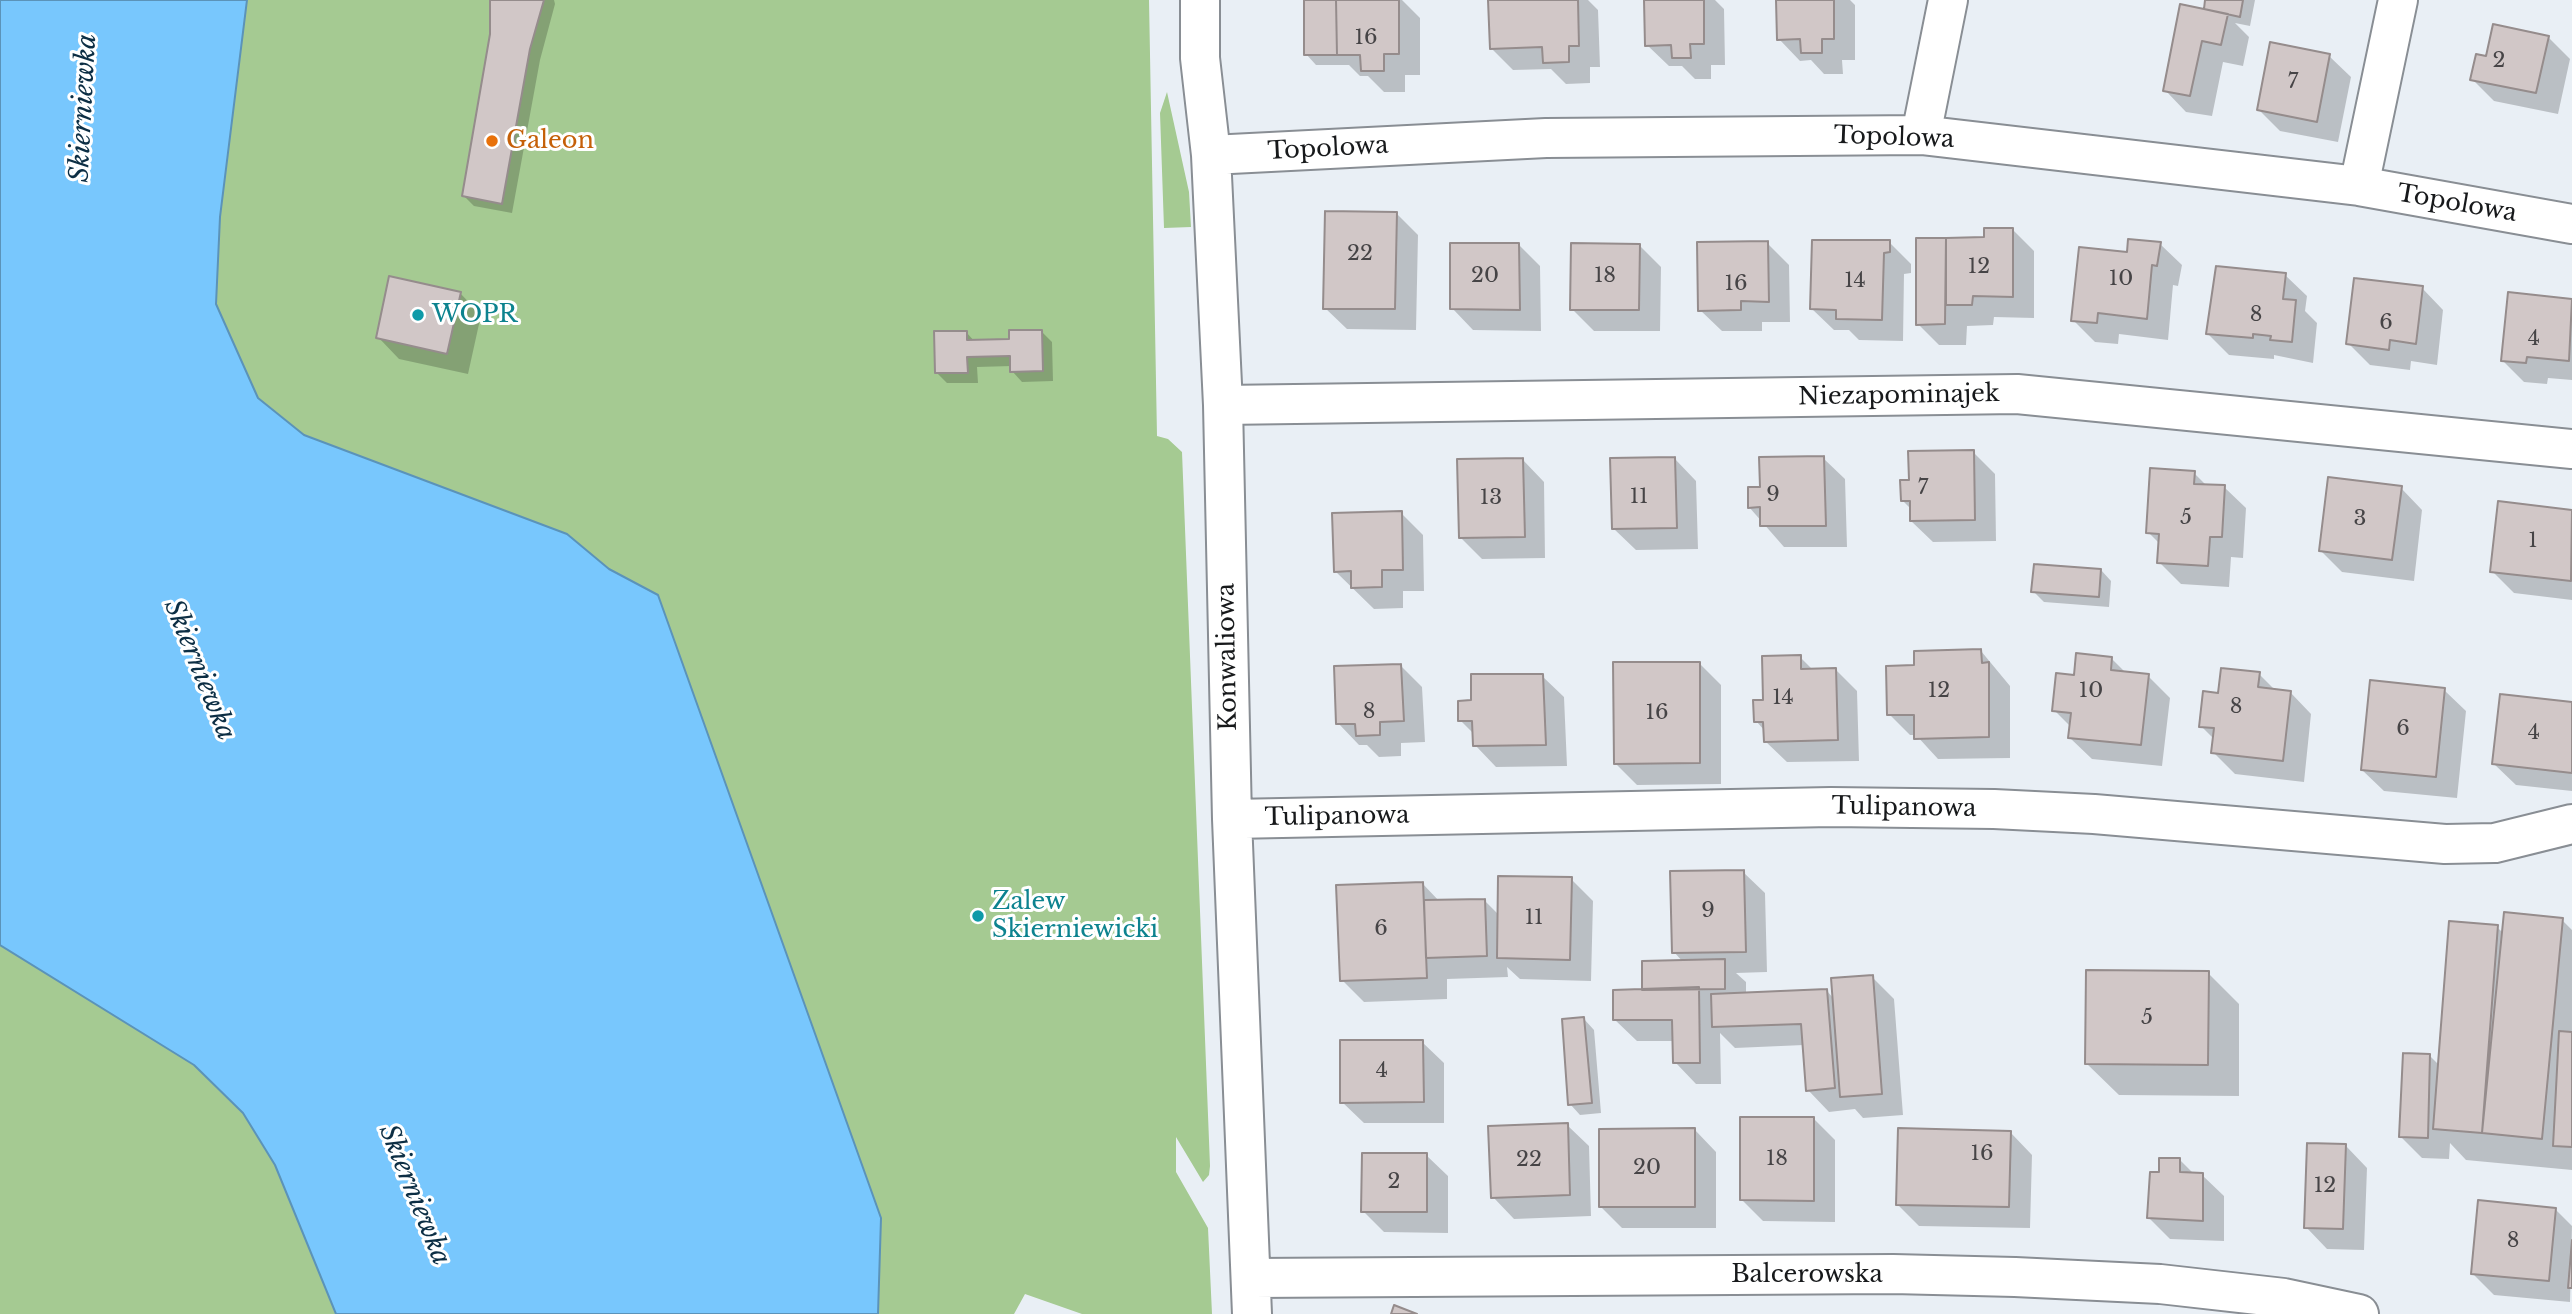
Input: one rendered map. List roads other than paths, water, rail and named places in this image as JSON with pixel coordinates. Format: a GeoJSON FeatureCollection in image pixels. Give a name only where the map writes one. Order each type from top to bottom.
{"type":"FeatureCollection","features":[{"type":"Feature","properties":{"kind":"street","name":"Konwaliowa"},"geometry":{"type":"LineString","coordinates":[[1200,0],[1200,58],[1211,155],[1223,405],[1232,819],[1253,1296]]}},
{"type":"Feature","properties":{"kind":"street"},"geometry":{"type":"LineString","coordinates":[[1921,135],[1948,0]]}},
{"type":"Feature","properties":{"kind":"street"},"geometry":{"type":"LineString","coordinates":[[2359,186],[2398,0]]}},
{"type":"Feature","properties":{"kind":"street","name":"Topolowa"},"geometry":{"type":"LineString","coordinates":[[1211,155],[1546,138],[1921,135],[2359,186],[2572,224]]}},
{"type":"Feature","properties":{"kind":"street","name":"Niezapominajek"},"geometry":{"type":"LineString","coordinates":[[1223,405],[2017,394],[2572,449]]}},
{"type":"Feature","properties":{"kind":"street","name":"Tulipanowa"},"geometry":{"type":"LineString","coordinates":[[1232,819],[1831,807],[1994,809],[2094,814],[2445,844],[2495,843],[2572,824]]}},
{"type":"Feature","properties":{"kind":"street","name":"Balcerowska"},"geometry":{"type":"LineString","coordinates":[[1253,1296],[1893,1274],[2015,1277],[2214,1290],[2284,1298],[2359,1314]]}},
{"type":"Feature","properties":{"kind":"water","name":"Skierniewka"},"geometry":{"type":"Polygon","coordinates":[[[0,0],[247,0],[220,217],[216,304],[258,398],[304,435],[567,534],[609,569],[658,595],[881,1218],[878,1314],[336,1314],[275,1165],[243,1113],[194,1065],[0,945],[0,0]]]}},
{"type":"Feature","properties":{"kind":"place","name":"Galeon"},"geometry":{"type":"Point","coordinates":[492,141]}},
{"type":"Feature","properties":{"kind":"place","name":"WOPR"},"geometry":{"type":"Point","coordinates":[418,315]}},
{"type":"Feature","properties":{"kind":"place","name":"Zalew Skierniewicki"},"geometry":{"type":"Point","coordinates":[978,916]}}]}
